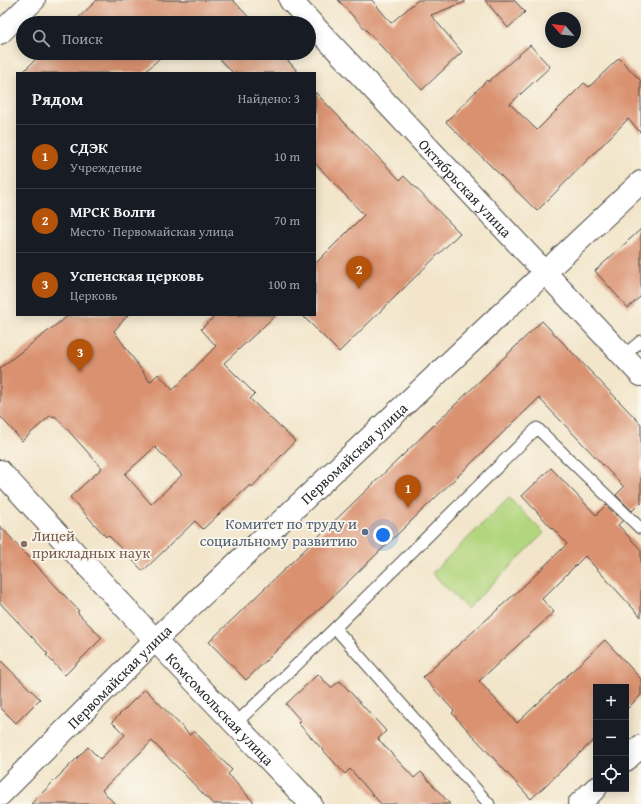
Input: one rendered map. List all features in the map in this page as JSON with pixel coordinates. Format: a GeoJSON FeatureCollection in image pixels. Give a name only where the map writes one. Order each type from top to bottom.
{"type":"FeatureCollection","features":[{"type":"Feature","properties":{"kind":"street"},"geometry":{"type":"LineString","coordinates":[[17,16],[34,0]]}},
{"type":"Feature","properties":{"kind":"street","name":"Октябрьская улица"},"geometry":{"type":"LineString","coordinates":[[290,0],[305,16]]}},
{"type":"Feature","properties":{"kind":"street"},"geometry":{"type":"LineString","coordinates":[[0,32],[16,17]]}},
{"type":"Feature","properties":{"kind":"street","name":"Октябрьская улица"},"geometry":{"type":"LineString","coordinates":[[316,28],[641,375]]}},
{"type":"Feature","properties":{"kind":"street","name":"Первомайская улица"},"geometry":{"type":"LineString","coordinates":[[0,795],[155,640],[641,182]]}},
{"type":"Feature","properties":{"kind":"street","name":"Комсомольская улица"},"geometry":{"type":"LineString","coordinates":[[0,470],[155,640],[311,804]]}},
{"type":"Feature","properties":{"kind":"street"},"geometry":{"type":"LineString","coordinates":[[629,757],[641,746]]}},
{"type":"Feature","properties":{"kind":"street"},"geometry":{"type":"LineString","coordinates":[[579,804],[593,791]]}},
{"type":"Feature","properties":{"kind":"lane"},"geometry":{"type":"LineString","coordinates":[[624,356],[641,341]]}},
{"type":"Feature","properties":{"kind":"lane"},"geometry":{"type":"LineString","coordinates":[[235,724],[335,628],[537,428],[640,528],[641,527]]}},
{"type":"Feature","properties":{"kind":"lane"},"geometry":{"type":"LineString","coordinates":[[335,628],[489,804]]}},
{"type":"Feature","properties":{"kind":"green space"},"geometry":{"type":"Polygon","coordinates":[[[509,498],[544,533],[467,609],[432,573],[509,498]]]}},
{"type":"Feature","properties":{"kind":"building"},"geometry":{"type":"Polygon","coordinates":[[[97,0],[233,0],[248,16],[80,16],[97,0]]]}},
{"type":"Feature","properties":{"kind":"building"},"geometry":{"type":"Polygon","coordinates":[[[338,0],[372,0],[391,23],[418,0],[465,0],[465,2],[431,15],[462,52],[422,90],[338,0]]]}},
{"type":"Feature","properties":{"kind":"building"},"geometry":{"type":"Polygon","coordinates":[[[485,0],[514,0],[525,12],[508,28],[485,0]]]}},
{"type":"Feature","properties":{"kind":"building"},"geometry":{"type":"Polygon","coordinates":[[[530,45],[550,67],[510,104],[537,130],[584,83],[589,87],[619,58],[641,81],[641,133],[628,119],[537,211],[446,122],[487,80],[488,82],[530,45]]]}},
{"type":"Feature","properties":{"kind":"building"},"geometry":{"type":"Polygon","coordinates":[[[35,60],[158,60],[145,72],[23,72],[35,60]]]}},
{"type":"Feature","properties":{"kind":"building"},"geometry":{"type":"Polygon","coordinates":[[[221,60],[287,60],[298,72],[232,72],[221,60]]]}},
{"type":"Feature","properties":{"kind":"building"},"geometry":{"type":"Polygon","coordinates":[[[316,93],[400,180],[404,176],[460,233],[339,352],[303,316],[316,316],[316,263],[364,215],[316,164],[316,93]]]}},
{"type":"Feature","properties":{"kind":"building"},"geometry":{"type":"Polygon","coordinates":[[[641,229],[641,296],[628,308],[595,271],[641,229]]]}},
{"type":"Feature","properties":{"kind":"building"},"geometry":{"type":"Polygon","coordinates":[[[68,316],[127,316],[114,331],[150,382],[158,374],[173,390],[216,346],[201,329],[215,316],[275,316],[224,363],[255,394],[250,399],[295,441],[252,487],[250,485],[203,529],[195,521],[143,571],[108,535],[106,537],[70,497],[102,468],[55,416],[53,417],[51,415],[22,441],[0,416],[0,368],[68,316]],[[155,447],[125,474],[151,504],[182,475],[155,447]]]}},
{"type":"Feature","properties":{"kind":"building"},"geometry":{"type":"Polygon","coordinates":[[[542,321],[641,424],[641,504],[640,503],[632,511],[616,495],[624,487],[539,398],[246,680],[209,642],[542,321]]]}},
{"type":"Feature","properties":{"kind":"building"},"geometry":{"type":"Polygon","coordinates":[[[551,468],[596,515],[606,505],[622,521],[618,525],[641,550],[641,617],[585,556],[542,599],[554,612],[479,681],[517,723],[605,640],[641,679],[641,695],[629,707],[629,684],[593,684],[593,741],[531,799],[452,713],[454,711],[423,677],[529,581],[567,544],[522,496],[551,468]]]}},
{"type":"Feature","properties":{"kind":"building"},"geometry":{"type":"Polygon","coordinates":[[[0,526],[102,638],[65,675],[46,655],[48,654],[0,603],[0,526]]]}},
{"type":"Feature","properties":{"kind":"building"},"geometry":{"type":"Polygon","coordinates":[[[0,660],[40,699],[16,723],[0,707],[0,660]]]}},
{"type":"Feature","properties":{"kind":"building"},"geometry":{"type":"Polygon","coordinates":[[[318,674],[331,688],[340,681],[386,731],[378,739],[414,778],[421,772],[450,804],[381,804],[350,769],[345,774],[298,723],[300,720],[286,704],[318,674]]]}},
{"type":"Feature","properties":{"kind":"building"},"geometry":{"type":"Polygon","coordinates":[[[145,689],[190,735],[194,731],[232,770],[228,774],[255,804],[213,804],[152,741],[102,790],[115,804],[31,804],[88,747],[100,759],[125,735],[112,722],[145,689]]]}},
{"type":"Feature","properties":{"kind":"place","name":"МРСК Волги"},"geometry":{"type":"Point","coordinates":[359,289]}},
{"type":"Feature","properties":{"kind":"place","name":"Успенская церковь"},"geometry":{"type":"Point","coordinates":[80,372]}},
{"type":"Feature","properties":{"kind":"place","name":"СДЭК"},"geometry":{"type":"Point","coordinates":[408,508]}},
{"type":"Feature","properties":{"kind":"place","name":"Комитет по труду и социальному развитию"},"geometry":{"type":"Point","coordinates":[365,532]}},
{"type":"Feature","properties":{"kind":"place","name":"Лицей прикладных наук"},"geometry":{"type":"Point","coordinates":[24,544]}}]}
